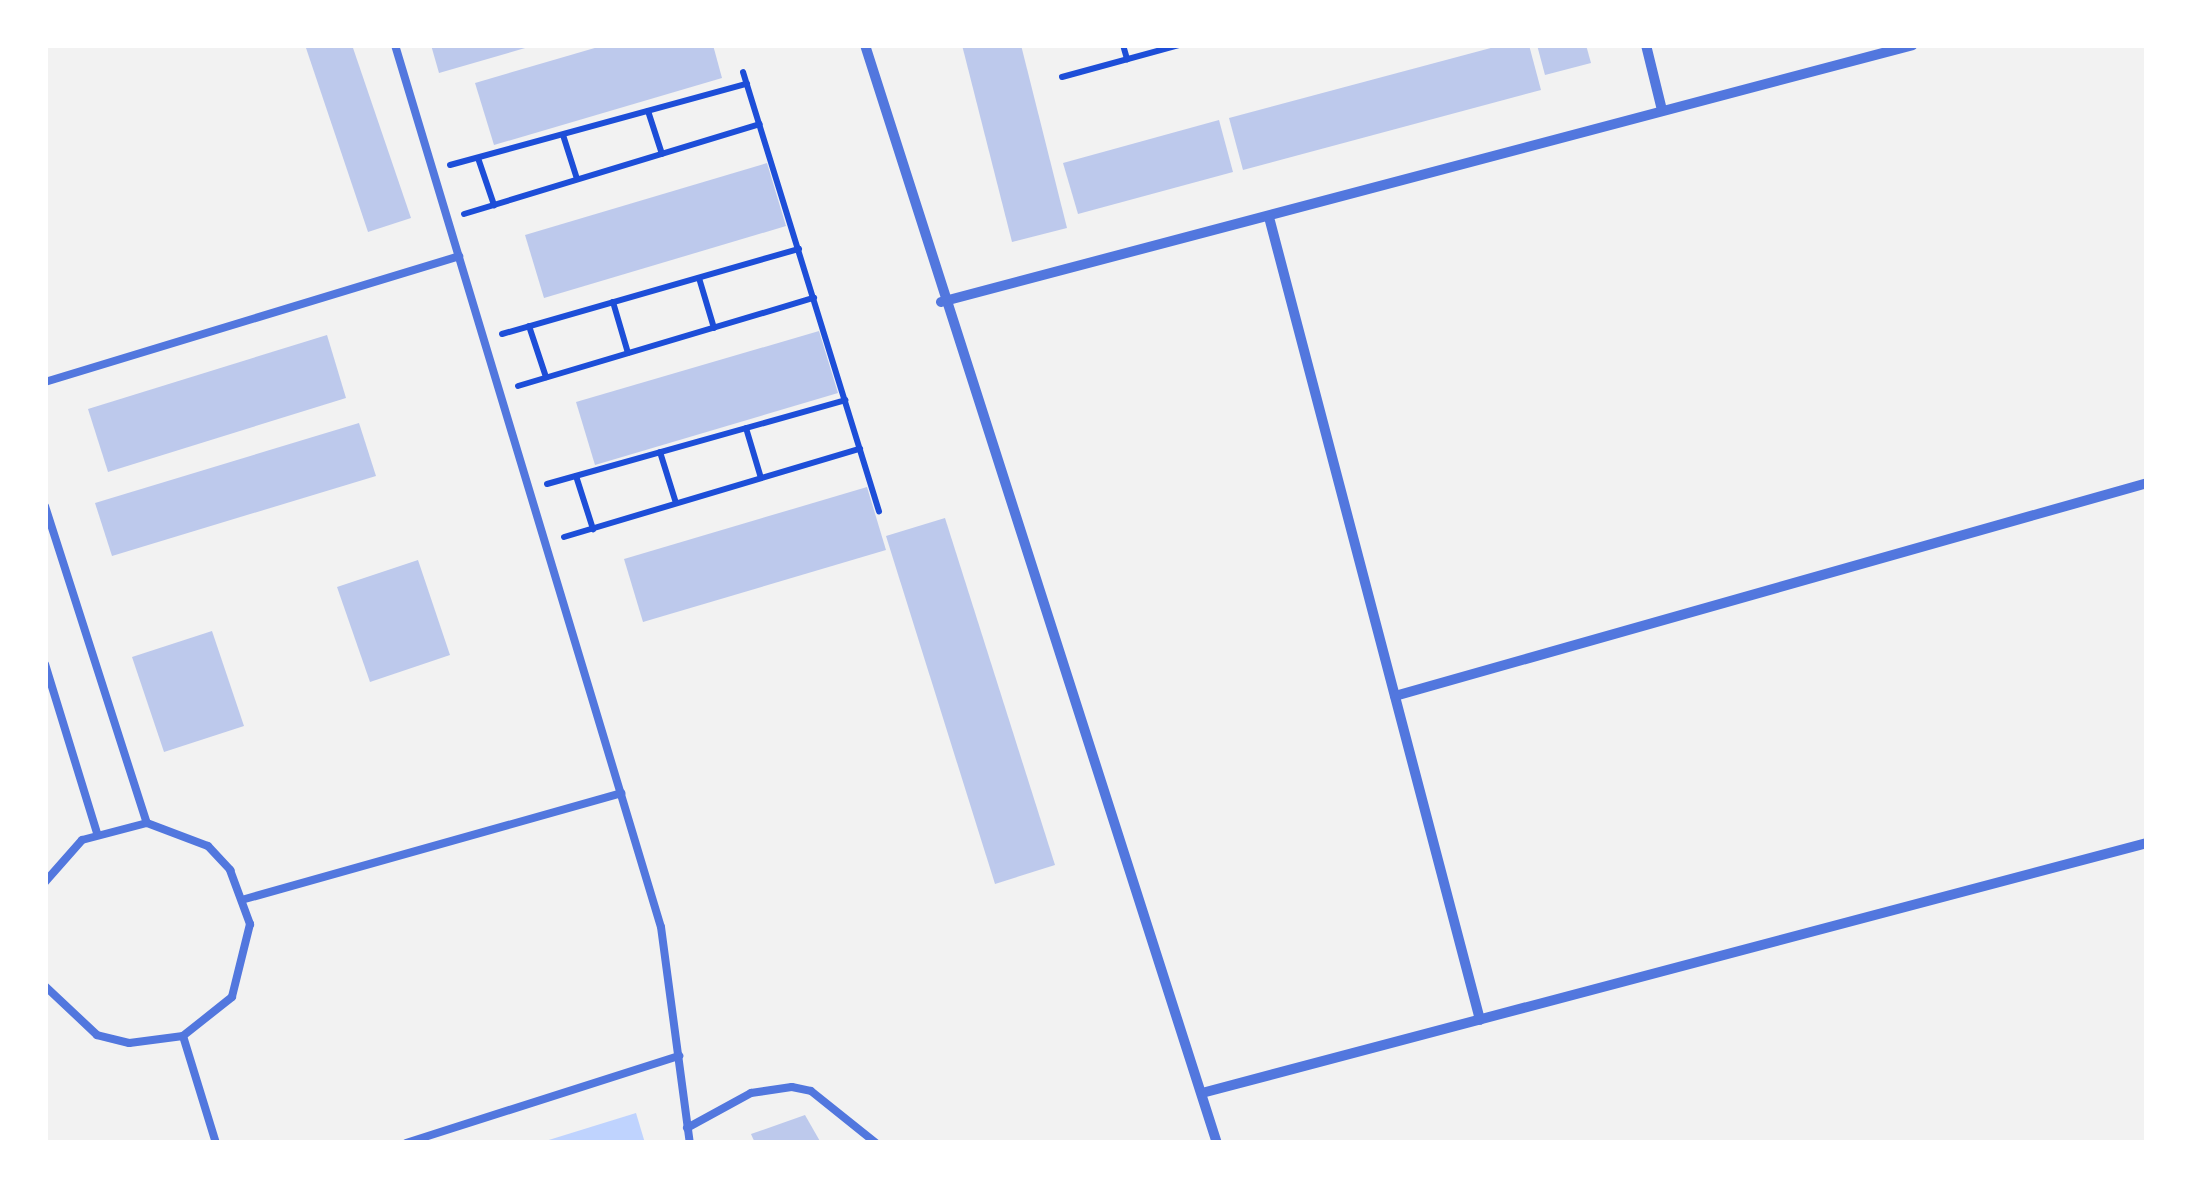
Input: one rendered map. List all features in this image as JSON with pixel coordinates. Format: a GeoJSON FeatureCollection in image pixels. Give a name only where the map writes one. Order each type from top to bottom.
{"type":"FeatureCollection","features":[{"type":"Feature","properties":{"kind":"street"},"geometry":{"type":"LineString","coordinates":[[866,45],[941,302],[1218,1143]]}},
{"type":"Feature","properties":{"kind":"street"},"geometry":{"type":"LineString","coordinates":[[1646,45],[1662,110]]}},
{"type":"Feature","properties":{"kind":"street"},"geometry":{"type":"LineString","coordinates":[[941,302],[1270,221],[1662,110],[1913,45]]}},
{"type":"Feature","properties":{"kind":"street"},"geometry":{"type":"LineString","coordinates":[[1270,221],[1480,1020]]}},
{"type":"Feature","properties":{"kind":"street"},"geometry":{"type":"LineString","coordinates":[[1395,696],[2147,483]]}},
{"type":"Feature","properties":{"kind":"street"},"geometry":{"type":"LineString","coordinates":[[1202,1094],[2147,843]]}},
{"type":"Feature","properties":{"kind":"lane"},"geometry":{"type":"LineString","coordinates":[[395,45],[661,927],[690,1143]]}},
{"type":"Feature","properties":{"kind":"lane"},"geometry":{"type":"LineString","coordinates":[[45,382],[459,256]]}},
{"type":"Feature","properties":{"kind":"lane"},"geometry":{"type":"LineString","coordinates":[[45,506],[147,823]]}},
{"type":"Feature","properties":{"kind":"lane"},"geometry":{"type":"LineString","coordinates":[[45,664],[97,833]]}},
{"type":"Feature","properties":{"kind":"lane"},"geometry":{"type":"LineString","coordinates":[[245,899],[621,793]]}},
{"type":"Feature","properties":{"kind":"lane"},"geometry":{"type":"LineString","coordinates":[[45,882],[97,833],[147,823],[208,846],[245,899],[244,974],[215,1016],[183,1036],[130,1043],[98,1034],[45,986]]}},
{"type":"Feature","properties":{"kind":"lane"},"geometry":{"type":"LineString","coordinates":[[183,1036],[216,1143]]}},
{"type":"Feature","properties":{"kind":"lane"},"geometry":{"type":"LineString","coordinates":[[406,1143],[679,1056]]}},
{"type":"Feature","properties":{"kind":"lane"},"geometry":{"type":"LineString","coordinates":[[687,1128],[751,1093],[792,1087],[812,1090],[876,1143]]}},
{"type":"Feature","properties":{"kind":"path"},"geometry":{"type":"LineString","coordinates":[[1123,45],[1127,59]]}},
{"type":"Feature","properties":{"kind":"path"},"geometry":{"type":"LineString","coordinates":[[1062,77],[1179,45]]}},
{"type":"Feature","properties":{"kind":"path"},"geometry":{"type":"LineString","coordinates":[[744,72],[879,511]]}},
{"type":"Feature","properties":{"kind":"path"},"geometry":{"type":"LineString","coordinates":[[433,170],[748,84]]}},
{"type":"Feature","properties":{"kind":"path"},"geometry":{"type":"LineString","coordinates":[[648,111],[662,154]]}},
{"type":"Feature","properties":{"kind":"path"},"geometry":{"type":"LineString","coordinates":[[448,218],[760,124]]}},
{"type":"Feature","properties":{"kind":"path"},"geometry":{"type":"LineString","coordinates":[[562,135],[577,180]]}},
{"type":"Feature","properties":{"kind":"path"},"geometry":{"type":"LineString","coordinates":[[478,158],[494,205]]}},
{"type":"Feature","properties":{"kind":"path"},"geometry":{"type":"LineString","coordinates":[[484,339],[798,249]]}},
{"type":"Feature","properties":{"kind":"path"},"geometry":{"type":"LineString","coordinates":[[698,278],[714,328]]}},
{"type":"Feature","properties":{"kind":"path"},"geometry":{"type":"LineString","coordinates":[[500,391],[814,298]]}},
{"type":"Feature","properties":{"kind":"path"},"geometry":{"type":"LineString","coordinates":[[613,302],[628,353]]}},
{"type":"Feature","properties":{"kind":"path"},"geometry":{"type":"LineString","coordinates":[[529,326],[546,378]]}},
{"type":"Feature","properties":{"kind":"path"},"geometry":{"type":"LineString","coordinates":[[530,489],[844,400]]}},
{"type":"Feature","properties":{"kind":"path"},"geometry":{"type":"LineString","coordinates":[[746,428],[761,478]]}},
{"type":"Feature","properties":{"kind":"path"},"geometry":{"type":"LineString","coordinates":[[545,543],[860,449]]}},
{"type":"Feature","properties":{"kind":"path"},"geometry":{"type":"LineString","coordinates":[[660,452],[676,504]]}},
{"type":"Feature","properties":{"kind":"path"},"geometry":{"type":"LineString","coordinates":[[576,476],[593,528]]}},
{"type":"Feature","properties":{"kind":"water"},"geometry":{"type":"Polygon","coordinates":[[[636,1113],[645,1143],[539,1143],[636,1113]]]}},
{"type":"Feature","properties":{"kind":"building"},"geometry":{"type":"Polygon","coordinates":[[[305,45],[352,45],[411,218],[368,232],[305,45]]]}},
{"type":"Feature","properties":{"kind":"building"},"geometry":{"type":"Polygon","coordinates":[[[431,45],[532,45],[532,46],[439,73],[431,45]]]}},
{"type":"Feature","properties":{"kind":"building"},"geometry":{"type":"Polygon","coordinates":[[[605,45],[713,45],[722,78],[494,145],[475,83],[605,45]]]}},
{"type":"Feature","properties":{"kind":"building"},"geometry":{"type":"Polygon","coordinates":[[[962,45],[1021,45],[1067,228],[1012,242],[962,45]]]}},
{"type":"Feature","properties":{"kind":"building"},"geometry":{"type":"Polygon","coordinates":[[[1502,45],[1529,45],[1541,90],[1243,170],[1229,118],[1502,45]]]}},
{"type":"Feature","properties":{"kind":"building"},"geometry":{"type":"Polygon","coordinates":[[[1537,45],[1586,45],[1591,63],[1545,75],[1537,45]]]}},
{"type":"Feature","properties":{"kind":"building"},"geometry":{"type":"Polygon","coordinates":[[[1219,120],[1233,172],[1078,214],[1063,163],[1219,120]]]}},
{"type":"Feature","properties":{"kind":"building"},"geometry":{"type":"Polygon","coordinates":[[[767,163],[786,226],[544,298],[525,235],[767,163]]]}},
{"type":"Feature","properties":{"kind":"building"},"geometry":{"type":"Polygon","coordinates":[[[819,331],[838,393],[595,465],[576,402],[819,331]]]}},
{"type":"Feature","properties":{"kind":"building"},"geometry":{"type":"Polygon","coordinates":[[[327,335],[346,398],[108,472],[88,409],[327,335]]]}},
{"type":"Feature","properties":{"kind":"building"},"geometry":{"type":"Polygon","coordinates":[[[359,423],[376,476],[112,556],[95,503],[359,423]]]}},
{"type":"Feature","properties":{"kind":"building"},"geometry":{"type":"Polygon","coordinates":[[[867,487],[886,550],[643,622],[624,559],[867,487]]]}},
{"type":"Feature","properties":{"kind":"building"},"geometry":{"type":"Polygon","coordinates":[[[945,518],[1055,865],[995,884],[886,536],[945,518]]]}},
{"type":"Feature","properties":{"kind":"building"},"geometry":{"type":"Polygon","coordinates":[[[418,560],[450,655],[370,682],[337,587],[418,560]]]}},
{"type":"Feature","properties":{"kind":"building"},"geometry":{"type":"Polygon","coordinates":[[[212,631],[244,726],[164,752],[132,657],[212,631]]]}},
{"type":"Feature","properties":{"kind":"building"},"geometry":{"type":"Polygon","coordinates":[[[805,1115],[821,1143],[755,1143],[751,1134],[805,1115]]]}}]}
